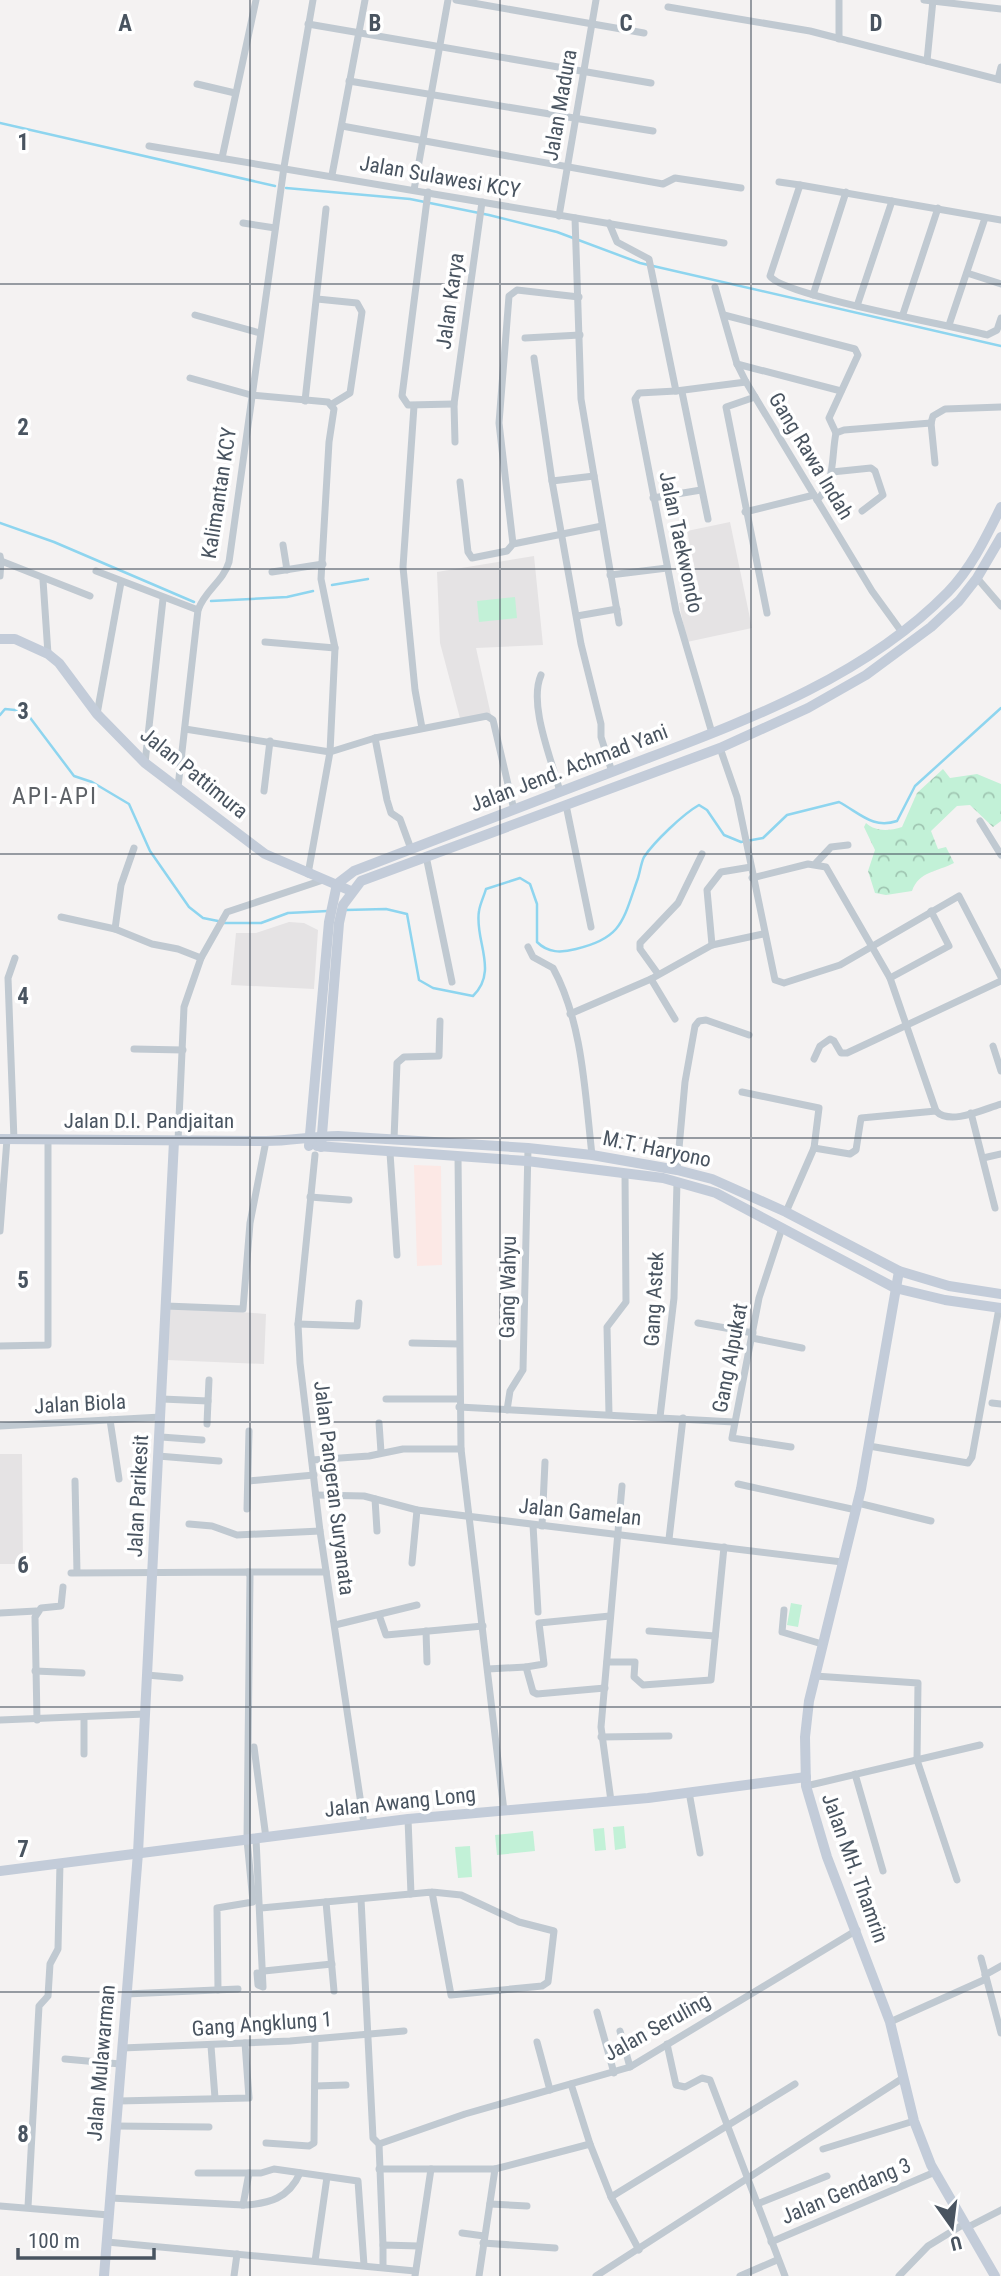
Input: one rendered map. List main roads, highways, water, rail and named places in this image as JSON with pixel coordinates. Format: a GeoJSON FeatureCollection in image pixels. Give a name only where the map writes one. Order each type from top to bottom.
{"type":"FeatureCollection","features":[{"type":"Feature","properties":{"kind":"waterway"},"geometry":{"type":"LineString","coordinates":[[0,123],[275,186]]}},
{"type":"Feature","properties":{"kind":"waterway"},"geometry":{"type":"LineString","coordinates":[[286,188],[410,199],[489,215],[557,232],[640,263],[1001,346]]}},
{"type":"Feature","properties":{"kind":"waterway"},"geometry":{"type":"LineString","coordinates":[[0,523],[54,542],[194,602]]}},
{"type":"Feature","properties":{"kind":"waterway"},"geometry":{"type":"LineString","coordinates":[[332,585],[368,579]]}},
{"type":"Feature","properties":{"kind":"waterway"},"geometry":{"type":"LineString","coordinates":[[211,601],[287,597],[313,591]]}},
{"type":"Feature","properties":{"kind":"waterway"},"geometry":{"type":"LineString","coordinates":[[345,910],[386,909],[407,914],[419,980],[433,988],[473,996],[481,986],[484,976],[484,955],[478,922],[486,889],[520,878],[530,884],[537,904],[537,942],[550,950],[560,951],[592,945],[612,933],[619,925],[629,905],[643,859],[662,836],[692,809],[699,805],[707,810],[724,835],[741,842],[763,838],[787,815],[839,802],[874,822],[897,821],[915,786],[1001,708]]}},
{"type":"Feature","properties":{"kind":"waterway"},"geometry":{"type":"LineString","coordinates":[[0,715],[5,709],[25,711],[74,776],[92,782],[129,804],[150,851],[189,907],[203,918],[218,921]]}},
{"type":"Feature","properties":{"kind":"waterway"},"geometry":{"type":"LineString","coordinates":[[224,923],[261,923],[288,913],[328,911]]}},
{"type":"Feature","properties":{"kind":"district","name":"API-API"},"geometry":{"type":"Point","coordinates":[55,796]}}]}
